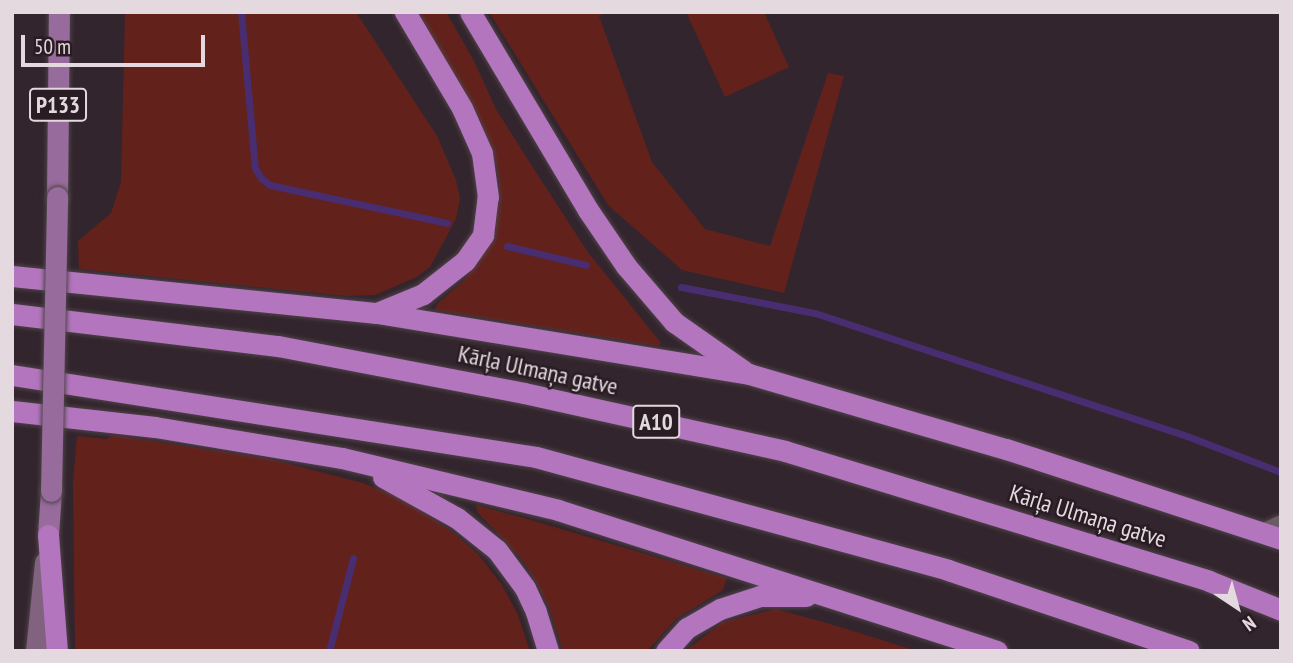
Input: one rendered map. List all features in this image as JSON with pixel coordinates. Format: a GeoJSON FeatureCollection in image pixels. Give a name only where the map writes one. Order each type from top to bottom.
{"type":"FeatureCollection","features":[{"type":"Feature","properties":{"kind":"highway"},"geometry":{"type":"LineString","coordinates":[[377,313],[423,294],[465,261],[483,235],[488,197],[482,153],[462,108],[405,12]]}},
{"type":"Feature","properties":{"kind":"highway"},"geometry":{"type":"LineString","coordinates":[[470,12],[588,210],[626,266],[674,322],[749,374]]}},
{"type":"Feature","properties":{"kind":"highway"},"geometry":{"type":"LineString","coordinates":[[12,276],[377,313],[749,374],[1006,449],[1281,539]]}},
{"type":"Feature","properties":{"kind":"highway","name":"Kārļa Ulmaņa gatve"},"geometry":{"type":"LineString","coordinates":[[12,314],[278,346],[524,393],[785,451],[1209,581],[1281,610]]}},
{"type":"Feature","properties":{"kind":"highway"},"geometry":{"type":"LineString","coordinates":[[12,375],[536,457],[948,570],[1189,651]]}},
{"type":"Feature","properties":{"kind":"highway"},"geometry":{"type":"LineString","coordinates":[[12,411],[155,428],[342,458],[558,510],[997,651]]}},
{"type":"Feature","properties":{"kind":"highway"},"geometry":{"type":"LineString","coordinates":[[342,458],[426,499],[457,518],[497,550],[525,588],[536,612],[548,651]]}},
{"type":"Feature","properties":{"kind":"highway"},"geometry":{"type":"LineString","coordinates":[[48,535],[57,651]]}},
{"type":"Feature","properties":{"kind":"highway"},"geometry":{"type":"LineString","coordinates":[[666,651],[701,618],[720,608],[760,597],[804,596],[873,609]]}},
{"type":"Feature","properties":{"kind":"main road","name":"P133"},"geometry":{"type":"LineString","coordinates":[[48,535],[59,12]]}},
{"type":"Feature","properties":{"kind":"street"},"geometry":{"type":"LineString","coordinates":[[36,651],[48,535]]}},
{"type":"Feature","properties":{"kind":"lane"},"geometry":{"type":"LineString","coordinates":[[1260,531],[1281,522]]}},
{"type":"Feature","properties":{"kind":"shaded area"},"geometry":{"type":"Polygon","coordinates":[[[125,12],[356,12],[437,136],[456,180],[460,198],[456,219],[430,267],[417,277],[375,295],[346,296],[79,269],[78,241],[111,213],[121,182],[125,12]]]}},
{"type":"Feature","properties":{"kind":"shaded area"},"geometry":{"type":"Polygon","coordinates":[[[418,12],[446,12],[474,61],[496,109],[523,152],[587,251],[661,343],[658,346],[435,310],[437,304],[463,281],[487,250],[495,233],[500,193],[497,168],[481,122],[418,12]]]}},
{"type":"Feature","properties":{"kind":"shaded area"},"geometry":{"type":"Polygon","coordinates":[[[489,12],[607,12],[599,16],[652,162],[705,229],[770,246],[828,73],[844,76],[784,293],[682,270],[608,205],[489,12]]]}},
{"type":"Feature","properties":{"kind":"shaded area"},"geometry":{"type":"Polygon","coordinates":[[[686,12],[764,12],[789,67],[725,97],[686,12]]]}},
{"type":"Feature","properties":{"kind":"shaded area"},"geometry":{"type":"Polygon","coordinates":[[[113,435],[270,459],[363,483],[403,499],[454,533],[478,554],[502,585],[518,615],[530,651],[75,651],[73,482],[77,436],[106,439],[113,435]]]}},
{"type":"Feature","properties":{"kind":"shaded area"},"geometry":{"type":"Polygon","coordinates":[[[476,505],[727,578],[723,590],[676,619],[647,651],[563,651],[549,607],[536,582],[521,558],[478,513],[476,505]]]}},
{"type":"Feature","properties":{"kind":"shaded area"},"geometry":{"type":"Polygon","coordinates":[[[776,609],[917,651],[685,651],[723,622],[776,609]]]}},
{"type":"Feature","properties":{"kind":"waterway"},"geometry":{"type":"LineString","coordinates":[[241,12],[255,168],[261,178],[270,185],[447,223]]}},
{"type":"Feature","properties":{"kind":"waterway"},"geometry":{"type":"LineString","coordinates":[[507,246],[586,265]]}},
{"type":"Feature","properties":{"kind":"waterway"},"geometry":{"type":"LineString","coordinates":[[681,287],[815,313],[1187,436],[1281,472]]}},
{"type":"Feature","properties":{"kind":"waterway"},"geometry":{"type":"LineString","coordinates":[[329,651],[353,558]]}}]}
